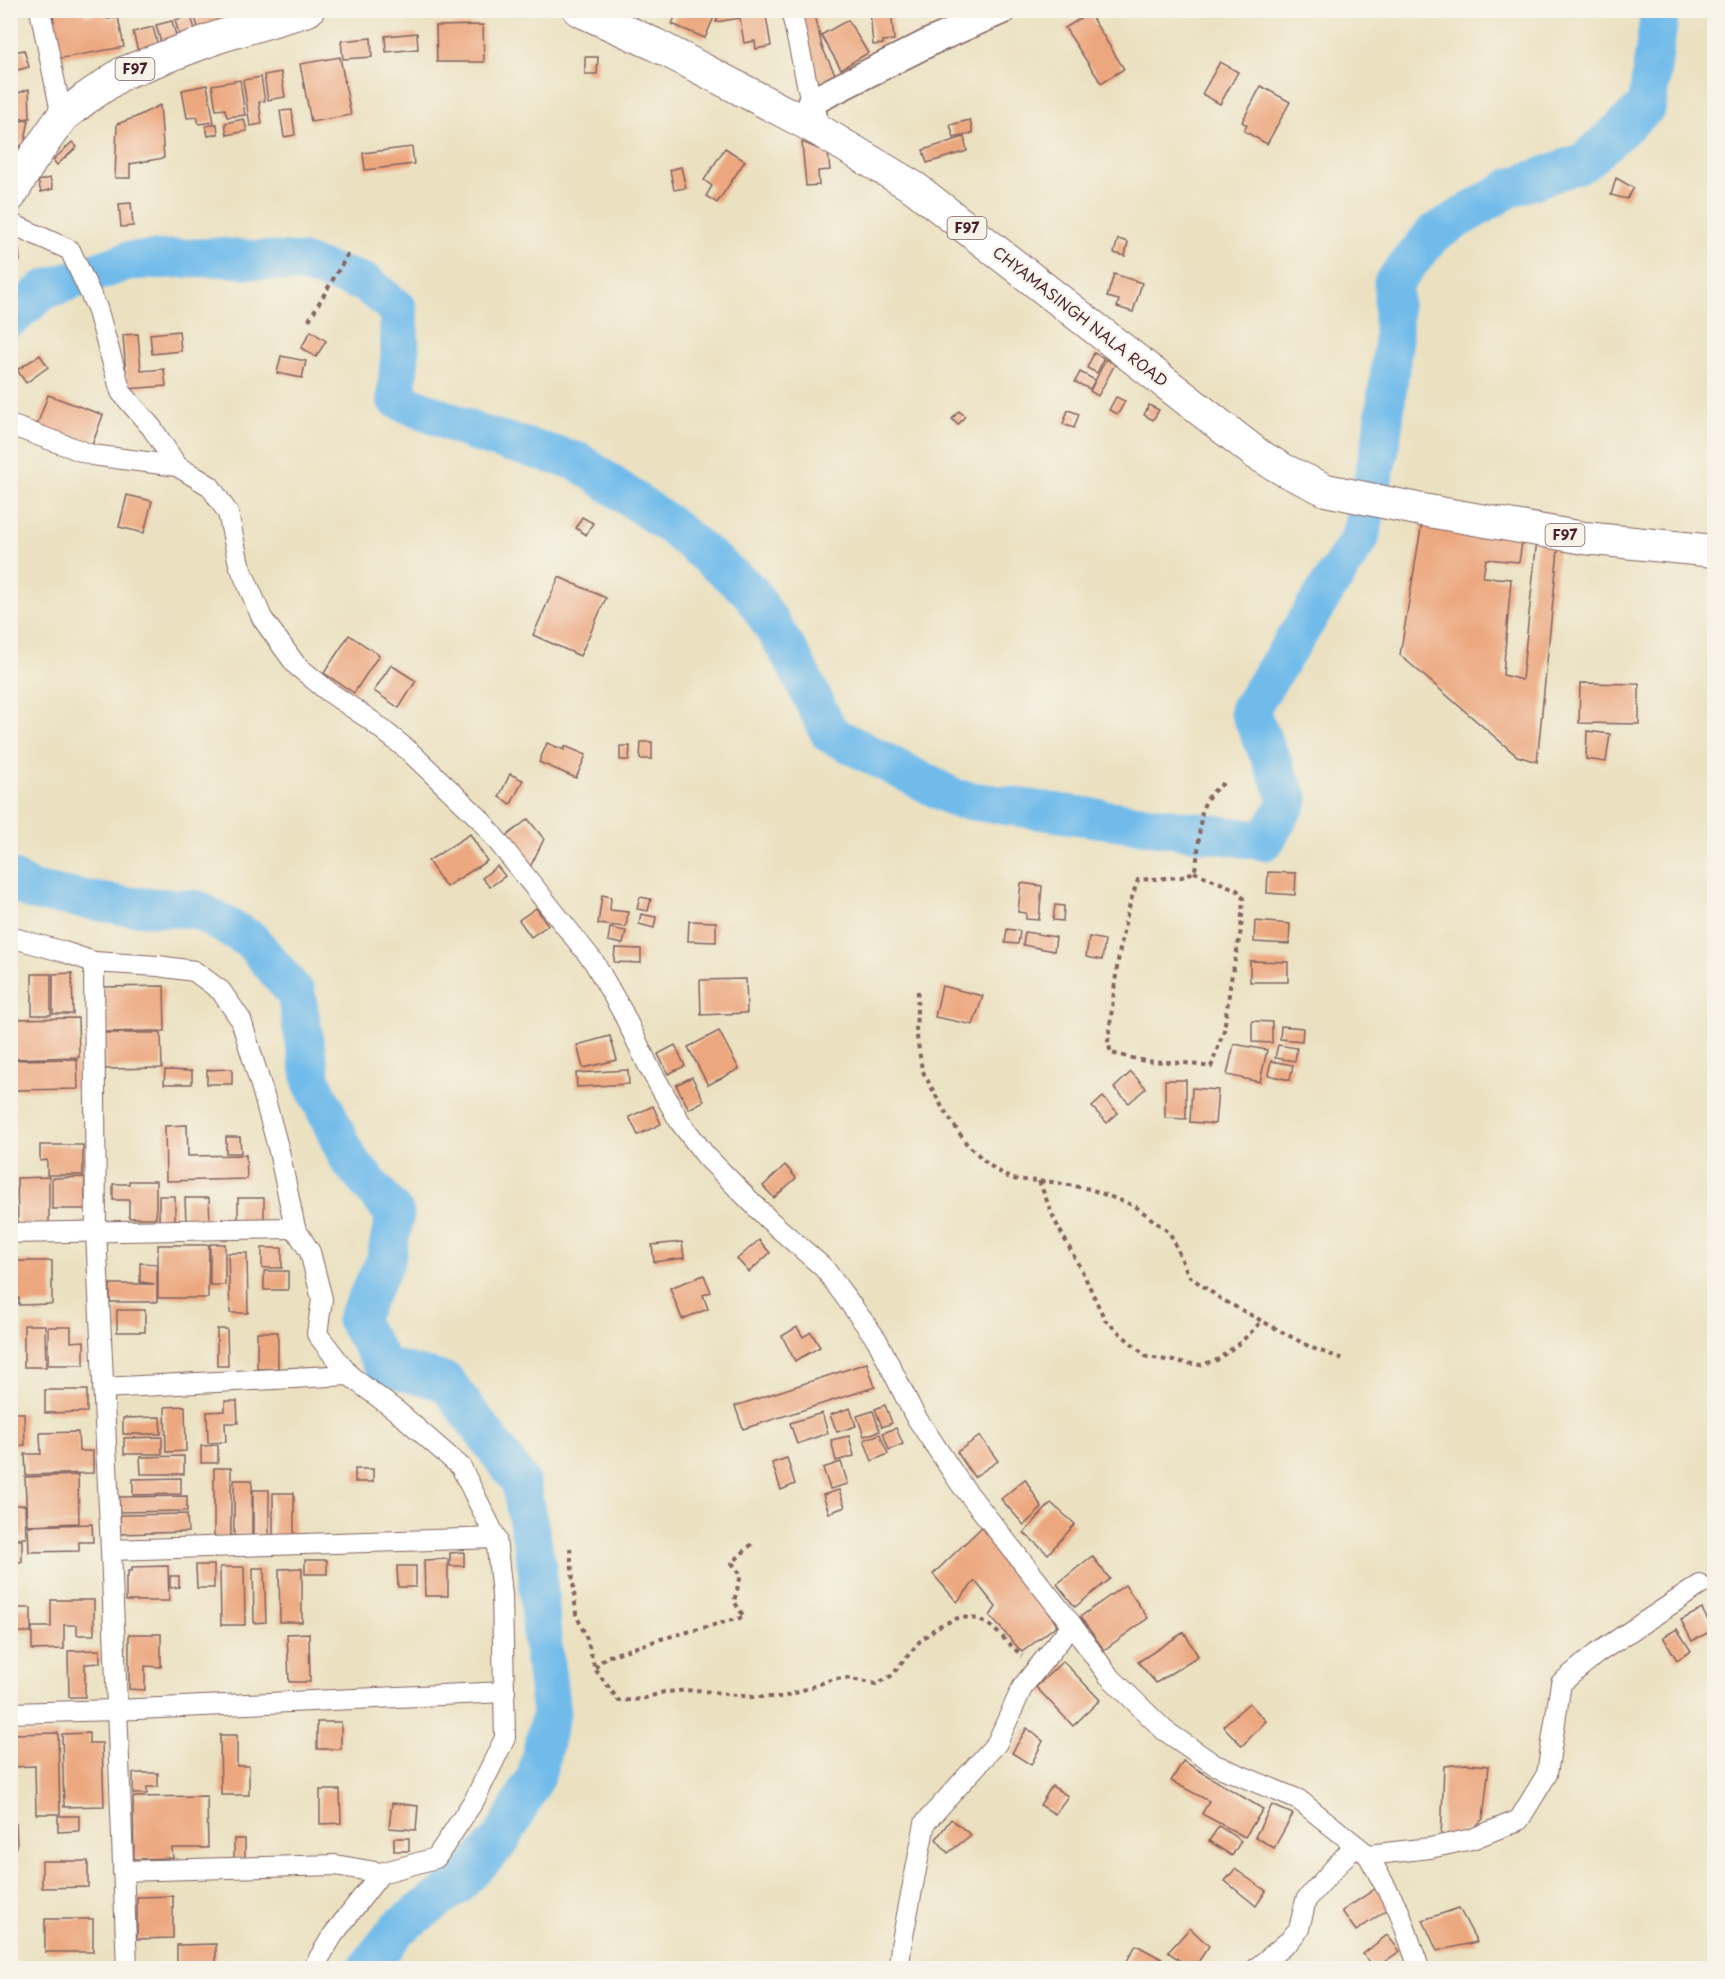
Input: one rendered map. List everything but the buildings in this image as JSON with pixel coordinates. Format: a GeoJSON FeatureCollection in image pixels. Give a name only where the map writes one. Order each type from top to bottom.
{"type":"FeatureCollection","features":[{"type":"Feature","properties":{"kind":"main road","name":"CHYAMASINGH NALA ROAD"},"geometry":{"type":"LineString","coordinates":[[579,10],[813,115],[915,188],[1257,454],[1284,470],[1326,490],[1417,509],[1584,538],[1714,551]]}},
{"type":"Feature","properties":{"kind":"main road"},"geometry":{"type":"LineString","coordinates":[[813,115],[932,41],[1004,10]]}},
{"type":"Feature","properties":{"kind":"main road","name":"F97"},"geometry":{"type":"LineString","coordinates":[[10,196],[62,117],[123,74],[218,37],[308,11]]}},
{"type":"Feature","properties":{"kind":"street"},"geometry":{"type":"LineString","coordinates":[[39,10],[62,117]]}},
{"type":"Feature","properties":{"kind":"street"},"geometry":{"type":"LineString","coordinates":[[791,10],[813,115]]}},
{"type":"Feature","properties":{"kind":"street"},"geometry":{"type":"LineString","coordinates":[[10,222],[70,250],[97,308],[121,392],[152,428],[177,466]]}},
{"type":"Feature","properties":{"kind":"street"},"geometry":{"type":"LineString","coordinates":[[10,425],[92,454],[177,466],[210,486],[228,513],[239,564],[262,618],[296,665],[409,751],[479,818],[594,962],[680,1122],[714,1164],[769,1220],[824,1268],[877,1340],[914,1414],[960,1483],[1072,1625],[1108,1675],[1164,1730],[1215,1765],[1299,1800],[1361,1850],[1399,1911],[1419,1968]]}},
{"type":"Feature","properties":{"kind":"street"},"geometry":{"type":"LineString","coordinates":[[10,937],[94,962],[194,971],[221,991],[241,1020],[279,1151],[295,1228],[310,1252],[322,1299],[317,1334],[349,1375],[398,1412],[461,1467],[496,1538],[502,1595],[505,1738],[475,1799],[436,1858],[381,1873],[335,1864],[123,1871]]}},
{"type":"Feature","properties":{"kind":"street"},"geometry":{"type":"LineString","coordinates":[[94,962],[96,1232],[127,1968]]}},
{"type":"Feature","properties":{"kind":"street"},"geometry":{"type":"LineString","coordinates":[[10,1233],[295,1228]]}},
{"type":"Feature","properties":{"kind":"street"},"geometry":{"type":"LineString","coordinates":[[104,1388],[349,1375]]}},
{"type":"Feature","properties":{"kind":"street"},"geometry":{"type":"LineString","coordinates":[[111,1550],[496,1538]]}},
{"type":"Feature","properties":{"kind":"street"},"geometry":{"type":"LineString","coordinates":[[1257,1968],[1289,1941],[1299,1929],[1306,1900],[1361,1850],[1430,1848],[1472,1839],[1520,1820],[1547,1774],[1561,1683],[1596,1654],[1700,1585]]}},
{"type":"Feature","properties":{"kind":"street"},"geometry":{"type":"LineString","coordinates":[[898,1968],[925,1823],[997,1743],[1023,1686],[1072,1625]]}},
{"type":"Feature","properties":{"kind":"street"},"geometry":{"type":"LineString","coordinates":[[10,1713],[505,1692]]}},
{"type":"Feature","properties":{"kind":"street"},"geometry":{"type":"LineString","coordinates":[[313,1968],[333,1935],[381,1873]]}},
{"type":"Feature","properties":{"kind":"path"},"geometry":{"type":"LineString","coordinates":[[309,320],[348,254]]}},
{"type":"Feature","properties":{"kind":"path"},"geometry":{"type":"LineString","coordinates":[[1194,872],[1237,890],[1243,898],[1241,930],[1224,1030],[1211,1067],[1145,1061],[1110,1053],[1108,1042],[1119,949],[1130,901],[1138,880],[1182,877],[1194,872],[1198,860],[1203,808],[1207,799],[1226,781]]}},
{"type":"Feature","properties":{"kind":"path"},"geometry":{"type":"LineString","coordinates":[[918,991],[916,1030],[922,1070],[942,1107],[966,1143],[989,1165],[1011,1179],[1090,1189],[1135,1206],[1170,1233],[1189,1276],[1221,1299],[1261,1322],[1312,1348],[1346,1360]]}},
{"type":"Feature","properties":{"kind":"path"},"geometry":{"type":"LineString","coordinates":[[1039,1181],[1055,1221],[1105,1320],[1147,1357],[1200,1365],[1217,1360],[1242,1341],[1261,1322]]}},
{"type":"Feature","properties":{"kind":"path"},"geometry":{"type":"LineString","coordinates":[[595,1669],[606,1658],[661,1639],[744,1617],[734,1601],[741,1575],[732,1563],[754,1542]]}},
{"type":"Feature","properties":{"kind":"path"},"geometry":{"type":"LineString","coordinates":[[570,1548],[576,1614],[587,1639],[595,1669],[619,1701],[642,1700],[664,1692],[696,1690],[751,1697],[784,1697],[840,1678],[876,1684],[891,1677],[920,1641],[937,1627],[960,1617],[978,1619],[992,1627],[1030,1665],[1033,1675]]}},
{"type":"Feature","properties":{"kind":"waterway"},"geometry":{"type":"LineString","coordinates":[[10,319],[44,290],[128,261],[216,257],[302,263],[365,283],[398,309],[400,353],[396,399],[479,434],[579,462],[671,526],[750,591],[793,659],[830,734],[957,799],[1265,841],[1289,800],[1249,710],[1360,538],[1381,443],[1393,345],[1393,283],[1433,234],[1510,188],[1584,162],[1647,106],[1660,10]]}},
{"type":"Feature","properties":{"kind":"waterway"},"geometry":{"type":"LineString","coordinates":[[10,878],[32,891],[125,906],[196,909],[251,940],[296,994],[312,1082],[349,1160],[395,1214],[385,1262],[356,1320],[385,1367],[446,1382],[520,1481],[537,1566],[542,1638],[551,1713],[536,1776],[501,1840],[457,1886],[398,1928],[367,1968]]}}]}
